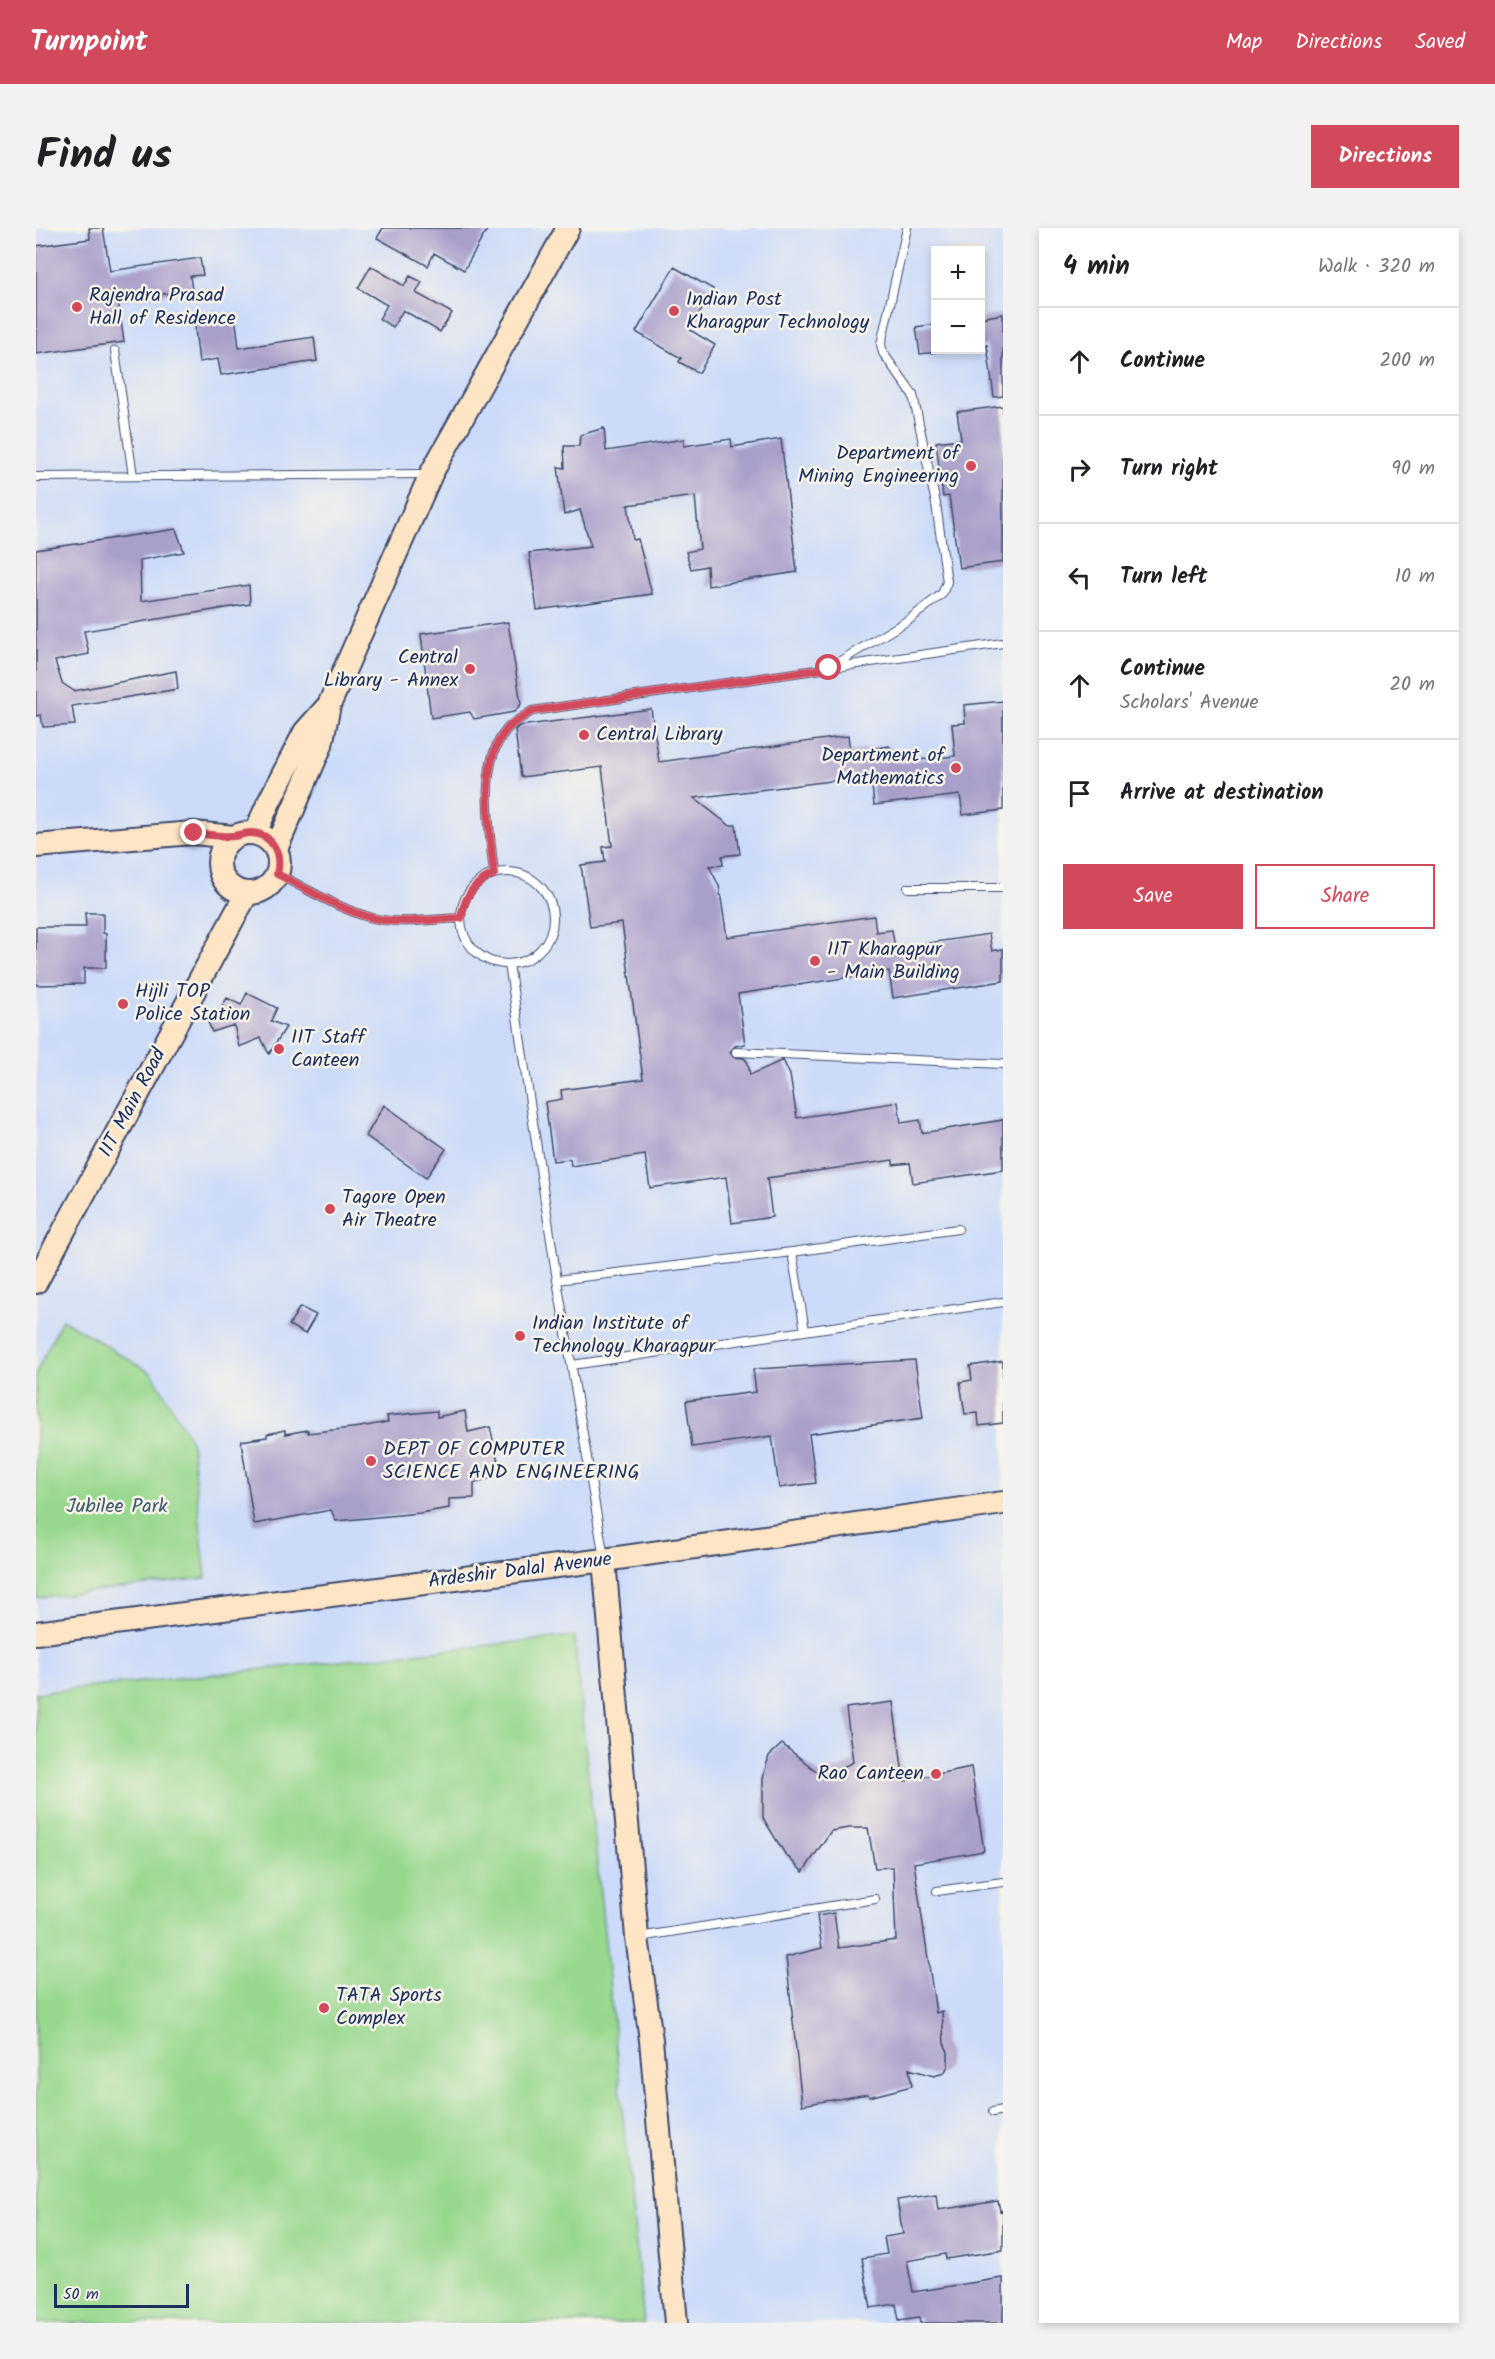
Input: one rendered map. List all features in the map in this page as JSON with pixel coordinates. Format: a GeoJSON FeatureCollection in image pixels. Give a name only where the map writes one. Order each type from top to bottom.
{"type":"FeatureCollection","features":[{"type":"Feature","properties":{"kind":"street"},"geometry":{"type":"LineString","coordinates":[[276,849],[321,745],[329,705],[431,474],[568,228]]}},
{"type":"Feature","properties":{"kind":"street"},"geometry":{"type":"LineString","coordinates":[[36,846],[194,833],[245,835],[264,836],[276,849],[279,857],[277,874],[265,888],[247,893],[230,886],[220,870],[221,851],[245,835],[305,732],[329,705]]}},
{"type":"Feature","properties":{"kind":"street","name":"IIT Main Road"},"geometry":{"type":"LineString","coordinates":[[36,1282],[247,893]]}},
{"type":"Feature","properties":{"kind":"street","name":"Ardeshir Dalal Avenue"},"geometry":{"type":"LineString","coordinates":[[36,1633],[604,1560],[1003,1503]]}},
{"type":"Feature","properties":{"kind":"street"},"geometry":{"type":"LineString","coordinates":[[604,1560],[637,1937],[651,2040],[676,2323]]}},
{"type":"Feature","properties":{"kind":"lane"},"geometry":{"type":"LineString","coordinates":[[829,668],[910,619],[942,594],[947,582],[936,504],[913,395],[883,353],[881,344],[907,228]]}},
{"type":"Feature","properties":{"kind":"lane"},"geometry":{"type":"LineString","coordinates":[[115,351],[133,476]]}},
{"type":"Feature","properties":{"kind":"lane"},"geometry":{"type":"LineString","coordinates":[[36,477],[431,474]]}},
{"type":"Feature","properties":{"kind":"lane"},"geometry":{"type":"LineString","coordinates":[[494,874],[488,806],[491,756],[509,727],[532,711],[1003,643]]}},
{"type":"Feature","properties":{"kind":"lane"},"geometry":{"type":"LineString","coordinates":[[509,872],[524,875],[538,884],[548,896],[553,910],[553,926],[548,941],[538,953],[525,961],[509,964],[494,963],[480,956],[469,945],[463,932],[461,918],[463,903],[470,890],[481,880],[494,874],[509,872]]}},
{"type":"Feature","properties":{"kind":"lane"},"geometry":{"type":"LineString","coordinates":[[277,874],[354,912],[375,919],[461,918]]}},
{"type":"Feature","properties":{"kind":"lane"},"geometry":{"type":"LineString","coordinates":[[908,888],[1003,888]]}},
{"type":"Feature","properties":{"kind":"lane"},"geometry":{"type":"LineString","coordinates":[[509,964],[557,1280],[604,1560]]}},
{"type":"Feature","properties":{"kind":"lane"},"geometry":{"type":"LineString","coordinates":[[736,1052],[1003,1064]]}},
{"type":"Feature","properties":{"kind":"lane"},"geometry":{"type":"LineString","coordinates":[[557,1280],[792,1252],[958,1229]]}},
{"type":"Feature","properties":{"kind":"lane"},"geometry":{"type":"LineString","coordinates":[[792,1252],[806,1331]]}},
{"type":"Feature","properties":{"kind":"lane"},"geometry":{"type":"LineString","coordinates":[[573,1365],[1003,1302]]}},
{"type":"Feature","properties":{"kind":"lane"},"geometry":{"type":"LineString","coordinates":[[937,1891],[1003,1882]]}},
{"type":"Feature","properties":{"kind":"lane"},"geometry":{"type":"LineString","coordinates":[[637,1937],[875,1899]]}},
{"type":"Feature","properties":{"kind":"lane"},"geometry":{"type":"LineString","coordinates":[[993,2112],[1003,2110]]}},
{"type":"Feature","properties":{"kind":"shaded area","name":"Indian Institute of Technology Kharagpur"},"geometry":{"type":"Polygon","coordinates":[[[36,228],[1003,228],[1003,2323],[36,2323],[36,228]]]}},
{"type":"Feature","properties":{"kind":"green space","name":"Jubilee Park"},"geometry":{"type":"Polygon","coordinates":[[[62,1319],[153,1374],[191,1441],[206,1578],[36,1598],[36,1373],[62,1319]]]}},
{"type":"Feature","properties":{"kind":"green space","name":"TATA Sports Complex"},"geometry":{"type":"Polygon","coordinates":[[[574,1636],[644,2323],[36,2323],[36,1693],[574,1636]]]}},
{"type":"Feature","properties":{"kind":"building","name":"Rajendra Prasad Hall of Residence"},"geometry":{"type":"Polygon","coordinates":[[[89,228],[103,228],[110,271],[200,258],[203,275],[190,276],[192,290],[118,300],[124,342],[36,354],[36,246],[90,239],[89,228]]]}},
{"type":"Feature","properties":{"kind":"building"},"geometry":{"type":"Polygon","coordinates":[[[383,228],[488,228],[464,270],[434,253],[428,266],[377,238],[383,228]]]}},
{"type":"Feature","properties":{"kind":"building"},"geometry":{"type":"Polygon","coordinates":[[[371,266],[404,286],[410,276],[422,282],[416,293],[452,313],[440,332],[403,310],[393,327],[379,319],[387,305],[358,288],[371,266]]]}},
{"type":"Feature","properties":{"kind":"building","name":"Indian Post Kharagpur Technology"},"geometry":{"type":"Polygon","coordinates":[[[674,267],[713,289],[690,330],[715,345],[699,373],[679,362],[681,358],[636,332],[674,267]]]}},
{"type":"Feature","properties":{"kind":"building"},"geometry":{"type":"Polygon","coordinates":[[[235,314],[239,348],[314,337],[317,361],[221,375],[218,359],[199,362],[194,320],[235,314]]]}},
{"type":"Feature","properties":{"kind":"building","name":"Department of Mining Engineering"},"geometry":{"type":"Polygon","coordinates":[[[1003,314],[1003,396],[994,397],[987,345],[985,345],[985,317],[1003,314]]]}},
{"type":"Feature","properties":{"kind":"building"},"geometry":{"type":"Polygon","coordinates":[[[931,325],[931,353],[920,354],[916,327],[931,325]]]}},
{"type":"Feature","properties":{"kind":"building"},"geometry":{"type":"Polygon","coordinates":[[[1003,406],[1003,562],[959,568],[949,496],[943,497],[936,442],[961,439],[957,412],[1003,406]]]}},
{"type":"Feature","properties":{"kind":"building"},"geometry":{"type":"Polygon","coordinates":[[[604,428],[606,451],[684,439],[684,446],[731,439],[732,447],[781,439],[797,572],[708,586],[707,566],[691,569],[686,552],[700,549],[695,496],[628,505],[633,540],[638,539],[652,594],[537,610],[529,553],[591,546],[580,510],[564,515],[558,467],[565,468],[564,446],[579,446],[580,435],[604,428]]]}},
{"type":"Feature","properties":{"kind":"building"},"geometry":{"type":"Polygon","coordinates":[[[176,529],[184,552],[140,560],[141,601],[249,585],[250,604],[84,631],[89,654],[55,661],[62,683],[74,691],[176,671],[178,689],[72,706],[75,725],[43,727],[41,715],[36,716],[36,550],[176,529]]]}},
{"type":"Feature","properties":{"kind":"building","name":"Central Library - Annex"},"geometry":{"type":"Polygon","coordinates":[[[508,622],[521,704],[514,712],[474,719],[470,712],[431,718],[421,634],[508,622]]]}},
{"type":"Feature","properties":{"kind":"building","name":"IIT Kharagpur - Main Building"},"geometry":{"type":"Polygon","coordinates":[[[1003,701],[1003,810],[963,815],[960,795],[874,805],[871,776],[694,798],[729,825],[736,825],[740,854],[722,856],[723,865],[709,866],[719,886],[727,937],[874,916],[876,932],[892,930],[895,948],[989,934],[992,951],[1003,949],[1003,981],[893,998],[889,971],[738,994],[745,1044],[735,1046],[730,1052],[733,1057],[744,1058],[748,1063],[750,1075],[783,1060],[790,1075],[797,1118],[898,1102],[901,1123],[920,1120],[922,1133],[1003,1120],[1003,1170],[913,1183],[910,1163],[893,1165],[893,1160],[767,1178],[772,1217],[732,1223],[726,1177],[650,1188],[645,1155],[571,1166],[570,1159],[553,1161],[545,1102],[562,1099],[561,1090],[643,1079],[622,923],[590,927],[581,865],[605,862],[603,847],[612,846],[602,767],[521,777],[515,730],[519,726],[651,709],[659,762],[848,736],[850,752],[889,746],[899,762],[955,756],[952,724],[965,723],[964,705],[1003,701]]]}},
{"type":"Feature","properties":{"kind":"building"},"geometry":{"type":"Polygon","coordinates":[[[85,913],[103,913],[103,933],[106,934],[106,968],[84,968],[84,984],[36,985],[36,927],[86,927],[85,913]]]}},
{"type":"Feature","properties":{"kind":"building"},"geometry":{"type":"Polygon","coordinates":[[[247,993],[277,1008],[271,1021],[286,1027],[269,1054],[261,1038],[239,1047],[234,1025],[212,1032],[207,1019],[218,1013],[227,998],[241,1005],[247,993]]]}},
{"type":"Feature","properties":{"kind":"building"},"geometry":{"type":"Polygon","coordinates":[[[384,1105],[446,1149],[426,1178],[366,1136],[384,1105]]]}},
{"type":"Feature","properties":{"kind":"building"},"geometry":{"type":"Polygon","coordinates":[[[300,1307],[316,1315],[305,1334],[289,1325],[300,1307]]]}},
{"type":"Feature","properties":{"kind":"building"},"geometry":{"type":"Polygon","coordinates":[[[915,1360],[923,1418],[809,1434],[816,1483],[779,1488],[772,1436],[692,1447],[686,1401],[756,1392],[753,1369],[915,1360]]]}},
{"type":"Feature","properties":{"kind":"building"},"geometry":{"type":"Polygon","coordinates":[[[1003,1361],[1003,1423],[979,1426],[978,1413],[965,1414],[960,1382],[972,1380],[970,1366],[1003,1361]]]}},
{"type":"Feature","properties":{"kind":"building","name":"DEPT OF COMPUTER SCIENCE AND ENGINEERING"},"geometry":{"type":"Polygon","coordinates":[[[437,1411],[437,1417],[465,1411],[468,1432],[490,1427],[501,1475],[474,1483],[474,1498],[449,1499],[449,1508],[420,1513],[336,1521],[331,1510],[254,1524],[241,1441],[267,1437],[267,1434],[285,1430],[285,1434],[308,1430],[308,1433],[360,1427],[388,1422],[387,1416],[437,1411]]]}},
{"type":"Feature","properties":{"kind":"building"},"geometry":{"type":"Polygon","coordinates":[[[893,1702],[904,1781],[971,1767],[984,1851],[914,1863],[936,2013],[942,2011],[948,2066],[944,2073],[934,2076],[909,2069],[912,2086],[869,2097],[868,2094],[802,2105],[786,1957],[822,1948],[817,1916],[834,1913],[839,1948],[896,1940],[893,1867],[875,1868],[868,1828],[849,1828],[831,1831],[803,1872],[785,1854],[763,1818],[763,1777],[769,1756],[782,1744],[820,1774],[853,1762],[846,1708],[893,1702]]]}},
{"type":"Feature","properties":{"kind":"building"},"geometry":{"type":"Polygon","coordinates":[[[936,2194],[938,2210],[998,2201],[1000,2211],[1003,2210],[1003,2250],[946,2259],[945,2254],[907,2261],[913,2292],[1003,2278],[1003,2323],[920,2323],[919,2317],[899,2320],[896,2304],[871,2308],[862,2258],[887,2254],[884,2237],[903,2234],[897,2200],[936,2194]]]}},
{"type":"Feature","properties":{"kind":"place","name":"Rajendra Prasad Hall of Residence"},"geometry":{"type":"Point","coordinates":[77,307]}},
{"type":"Feature","properties":{"kind":"place","name":"Indian Post Kharagpur Technology"},"geometry":{"type":"Point","coordinates":[674,311]}},
{"type":"Feature","properties":{"kind":"place","name":"Department of Mining Engineering"},"geometry":{"type":"Point","coordinates":[971,466]}},
{"type":"Feature","properties":{"kind":"place","name":"Central Library - Annex"},"geometry":{"type":"Point","coordinates":[470,669]}},
{"type":"Feature","properties":{"kind":"place","name":"Central Library"},"geometry":{"type":"Point","coordinates":[584,735]}},
{"type":"Feature","properties":{"kind":"place","name":"Department of Mathematics"},"geometry":{"type":"Point","coordinates":[956,768]}},
{"type":"Feature","properties":{"kind":"place","name":"IIT Kharagpur - Main Building"},"geometry":{"type":"Point","coordinates":[815,961]}},
{"type":"Feature","properties":{"kind":"place","name":"Hijli TOP Police Station"},"geometry":{"type":"Point","coordinates":[123,1004]}},
{"type":"Feature","properties":{"kind":"place","name":"IIT Staff Canteen"},"geometry":{"type":"Point","coordinates":[279,1049]}},
{"type":"Feature","properties":{"kind":"place","name":"Tagore Open Air Theatre"},"geometry":{"type":"Point","coordinates":[330,1209]}},
{"type":"Feature","properties":{"kind":"place","name":"Indian Institute of Technology Kharagpur"},"geometry":{"type":"Point","coordinates":[520,1336]}},
{"type":"Feature","properties":{"kind":"place","name":"DEPT OF COMPUTER SCIENCE AND ENGINEERING"},"geometry":{"type":"Point","coordinates":[371,1461]}},
{"type":"Feature","properties":{"kind":"place","name":"Rao Canteen"},"geometry":{"type":"Point","coordinates":[936,1774]}},
{"type":"Feature","properties":{"kind":"place","name":"TATA Sports Complex"},"geometry":{"type":"Point","coordinates":[324,2008]}},
{"type":"Feature","properties":{"kind":"route"},"geometry":{"type":"LineString","coordinates":[[194,833],[234,837],[255,833],[264,836],[276,849],[279,857],[277,874],[354,912],[375,919],[461,918],[463,903],[470,890],[481,880],[494,874],[488,806],[491,756],[509,727],[532,711],[829,668]]}}]}
